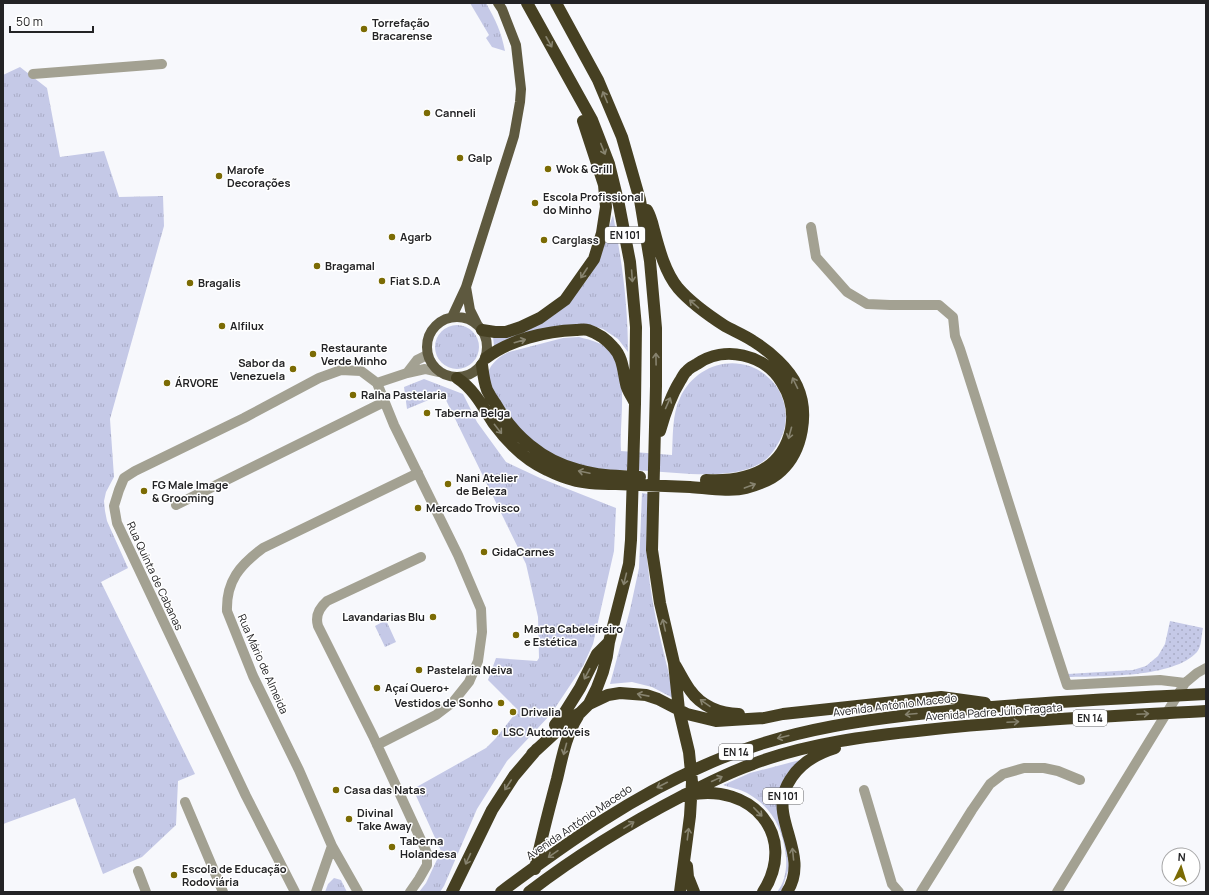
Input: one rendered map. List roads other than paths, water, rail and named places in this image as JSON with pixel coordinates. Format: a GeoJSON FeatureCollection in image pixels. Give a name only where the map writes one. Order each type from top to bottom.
{"type":"FeatureCollection","features":[{"type":"Feature","properties":{"kind":"highway","name":"EN 101"},"geometry":{"type":"LineString","coordinates":[[527,3],[592,120],[609,164],[619,205],[631,270],[636,327],[635,404],[629,564],[602,676],[589,704],[580,713],[572,726],[537,858],[533,892]]}},
{"type":"Feature","properties":{"kind":"highway","name":"EN 101"},"geometry":{"type":"LineString","coordinates":[[556,3],[598,80],[622,138],[640,200],[650,261],[656,328],[652,550],[655,579],[674,663],[689,689],[706,705],[718,711],[734,714],[783,714],[941,697],[1006,706]]}},
{"type":"Feature","properties":{"kind":"highway"},"geometry":{"type":"LineString","coordinates":[[479,327],[494,332],[506,332],[540,318],[565,300],[594,259],[602,233],[606,207],[604,186],[588,132],[579,111],[568,76]]}},
{"type":"Feature","properties":{"kind":"highway"},"geometry":{"type":"LineString","coordinates":[[456,378],[466,384],[474,393],[509,443],[528,459],[547,470],[574,481],[718,489],[745,488],[767,480],[781,471],[794,455],[800,439],[804,420],[803,403],[798,387],[791,374],[781,363],[754,342],[726,326],[695,305],[677,288],[668,273],[651,216],[640,200]]}},
{"type":"Feature","properties":{"kind":"highway"},"geometry":{"type":"LineString","coordinates":[[635,404],[626,386],[622,361],[614,347],[602,337],[587,330],[564,331],[541,335],[511,344],[494,351],[484,362],[487,390],[500,412],[515,431],[534,449],[550,459],[578,470],[600,475],[720,481],[743,478],[760,472],[774,463],[784,449],[789,437],[793,419],[791,404],[781,381],[766,364],[732,353],[715,355],[700,361],[687,370],[674,391],[666,409],[654,454]]}},
{"type":"Feature","properties":{"kind":"highway"},"geometry":{"type":"LineString","coordinates":[[452,892],[492,810],[514,776],[565,712],[580,688],[597,654],[609,642]]}},
{"type":"Feature","properties":{"kind":"highway"},"geometry":{"type":"LineString","coordinates":[[674,663],[679,710],[689,752],[692,782],[690,816],[680,892]]}},
{"type":"Feature","properties":{"kind":"highway"},"geometry":{"type":"LineString","coordinates":[[589,704],[608,695],[632,693],[658,698],[695,717],[716,721],[764,718],[783,714]]}},
{"type":"Feature","properties":{"kind":"highway","name":"Avenida António Macedo"},"geometry":{"type":"LineString","coordinates":[[501,892],[582,833],[628,803],[670,781],[734,753],[778,739],[832,725],[889,716],[1006,706],[1206,694]]}},
{"type":"Feature","properties":{"kind":"highway","name":"Avenida Padre Júlio Fragata"},"geometry":{"type":"LineString","coordinates":[[857,738],[974,724],[1206,711]]}},
{"type":"Feature","properties":{"kind":"highway"},"geometry":{"type":"LineString","coordinates":[[532,754],[570,719],[580,713]]}},
{"type":"Feature","properties":{"kind":"highway","name":"EN 101"},"geometry":{"type":"LineString","coordinates":[[786,892],[794,871],[794,860],[784,816],[784,793],[796,771],[810,760],[857,738]]}},
{"type":"Feature","properties":{"kind":"highway","name":"EN 14"},"geometry":{"type":"LineString","coordinates":[[528,892],[596,845],[649,813],[722,777],[754,763],[818,746],[857,738]]}},
{"type":"Feature","properties":{"kind":"highway"},"geometry":{"type":"LineString","coordinates":[[682,796],[694,794],[732,796],[744,801],[764,818],[771,829],[774,840],[775,860],[772,874],[763,892]]}},
{"type":"Feature","properties":{"kind":"highway"},"geometry":{"type":"LineString","coordinates":[[685,853],[688,877],[694,892]]}},
{"type":"Feature","properties":{"kind":"main road"},"geometry":{"type":"LineString","coordinates":[[452,317],[466,287],[514,136],[520,102],[521,89],[516,45],[502,9],[498,3]]}},
{"type":"Feature","properties":{"kind":"main road"},"geometry":{"type":"LineString","coordinates":[[466,287],[470,310],[486,339],[488,348],[484,362],[475,372],[466,377],[456,378],[438,372],[431,364],[427,355],[426,345],[429,335],[438,324],[442,320],[452,317],[461,317],[469,319],[479,327]]}},
{"type":"Feature","properties":{"kind":"street"},"geometry":{"type":"LineString","coordinates":[[33,74],[162,64]]}},
{"type":"Feature","properties":{"kind":"street"},"geometry":{"type":"LineString","coordinates":[[812,226],[816,257],[848,292],[867,304],[890,306],[939,305],[953,317],[955,336],[991,444],[1067,685],[1160,680],[1185,684]]}},
{"type":"Feature","properties":{"kind":"street"},"geometry":{"type":"LineString","coordinates":[[407,373],[417,360],[427,355]]}},
{"type":"Feature","properties":{"kind":"street"},"geometry":{"type":"LineString","coordinates":[[377,744],[436,715],[453,702],[469,682],[478,661],[482,632],[481,609],[458,555],[394,425],[376,383],[425,369],[438,372]]}},
{"type":"Feature","properties":{"kind":"street","name":"Rua Quinta de Cabanas"},"geometry":{"type":"LineString","coordinates":[[295,892],[246,796],[117,523],[114,506],[124,478],[134,471],[244,418],[319,378],[341,370],[361,371],[376,383]]}},
{"type":"Feature","properties":{"kind":"street"},"geometry":{"type":"LineString","coordinates":[[176,505],[384,402]]}},
{"type":"Feature","properties":{"kind":"street","name":"Rua Mário de Almeida"},"geometry":{"type":"LineString","coordinates":[[357,889],[332,846],[299,770],[253,676],[227,611],[226,602],[231,584],[238,570],[263,548],[418,473]]}},
{"type":"Feature","properties":{"kind":"street"},"geometry":{"type":"LineString","coordinates":[[410,892],[427,865],[427,853],[377,744],[318,626],[317,614],[319,609],[327,601],[421,557]]}},
{"type":"Feature","properties":{"kind":"street"},"geometry":{"type":"LineString","coordinates":[[1057,892],[1185,684],[1197,672],[1206,668]]}},
{"type":"Feature","properties":{"kind":"street"},"geometry":{"type":"LineString","coordinates":[[922,892],[972,810],[990,784],[1003,774],[1024,768],[1044,768],[1058,771],[1080,780]]}},
{"type":"Feature","properties":{"kind":"street"},"geometry":{"type":"LineString","coordinates":[[864,790],[892,884],[899,892]]}},
{"type":"Feature","properties":{"kind":"street"},"geometry":{"type":"LineString","coordinates":[[186,802],[223,892]]}},
{"type":"Feature","properties":{"kind":"street"},"geometry":{"type":"LineString","coordinates":[[316,892],[332,846]]}},
{"type":"Feature","properties":{"kind":"street"},"geometry":{"type":"LineString","coordinates":[[138,871],[146,892]]}},
{"type":"Feature","properties":{"kind":"place","name":"Torrefação Bracarense"},"geometry":{"type":"Point","coordinates":[364,29]}},
{"type":"Feature","properties":{"kind":"place","name":"Canneli"},"geometry":{"type":"Point","coordinates":[427,113]}},
{"type":"Feature","properties":{"kind":"place","name":"Galp"},"geometry":{"type":"Point","coordinates":[460,158]}},
{"type":"Feature","properties":{"kind":"place","name":"Wok & Grill"},"geometry":{"type":"Point","coordinates":[548,169]}},
{"type":"Feature","properties":{"kind":"place","name":"Marofe Decorações"},"geometry":{"type":"Point","coordinates":[219,176]}},
{"type":"Feature","properties":{"kind":"place","name":"Escola Profissional do Minho"},"geometry":{"type":"Point","coordinates":[535,203]}},
{"type":"Feature","properties":{"kind":"place","name":"Agarb"},"geometry":{"type":"Point","coordinates":[392,237]}},
{"type":"Feature","properties":{"kind":"place","name":"Carglass"},"geometry":{"type":"Point","coordinates":[544,240]}},
{"type":"Feature","properties":{"kind":"place","name":"Bragamal"},"geometry":{"type":"Point","coordinates":[317,266]}},
{"type":"Feature","properties":{"kind":"place","name":"Fiat S.D.A"},"geometry":{"type":"Point","coordinates":[382,281]}},
{"type":"Feature","properties":{"kind":"place","name":"Bragalis"},"geometry":{"type":"Point","coordinates":[190,283]}},
{"type":"Feature","properties":{"kind":"place","name":"Alfilux"},"geometry":{"type":"Point","coordinates":[222,326]}},
{"type":"Feature","properties":{"kind":"place","name":"Restaurante Verde Minho"},"geometry":{"type":"Point","coordinates":[313,354]}},
{"type":"Feature","properties":{"kind":"place","name":"Sabor da Venezuela"},"geometry":{"type":"Point","coordinates":[293,369]}},
{"type":"Feature","properties":{"kind":"place","name":"ÁRVORE"},"geometry":{"type":"Point","coordinates":[167,383]}},
{"type":"Feature","properties":{"kind":"place","name":"Ralha Pastelaria"},"geometry":{"type":"Point","coordinates":[353,395]}},
{"type":"Feature","properties":{"kind":"place","name":"Taberna Belga"},"geometry":{"type":"Point","coordinates":[427,413]}},
{"type":"Feature","properties":{"kind":"place","name":"Nani Atelier de Beleza"},"geometry":{"type":"Point","coordinates":[448,484]}},
{"type":"Feature","properties":{"kind":"place","name":"FG Male Image & Grooming"},"geometry":{"type":"Point","coordinates":[144,491]}},
{"type":"Feature","properties":{"kind":"place","name":"Mercado Trovisco"},"geometry":{"type":"Point","coordinates":[418,508]}},
{"type":"Feature","properties":{"kind":"place","name":"GidaCarnes"},"geometry":{"type":"Point","coordinates":[484,552]}},
{"type":"Feature","properties":{"kind":"place","name":"Lavandarias Blu"},"geometry":{"type":"Point","coordinates":[433,617]}},
{"type":"Feature","properties":{"kind":"place","name":"Marta Cabeleireiro e Estética"},"geometry":{"type":"Point","coordinates":[516,635]}},
{"type":"Feature","properties":{"kind":"place","name":"Pastelaria Neiva"},"geometry":{"type":"Point","coordinates":[419,670]}},
{"type":"Feature","properties":{"kind":"place","name":"Açaí Quero+"},"geometry":{"type":"Point","coordinates":[377,688]}},
{"type":"Feature","properties":{"kind":"place","name":"Vestidos de Sonho"},"geometry":{"type":"Point","coordinates":[501,703]}},
{"type":"Feature","properties":{"kind":"place","name":"Drivalia"},"geometry":{"type":"Point","coordinates":[513,712]}},
{"type":"Feature","properties":{"kind":"place","name":"LSC Automóveis"},"geometry":{"type":"Point","coordinates":[495,732]}},
{"type":"Feature","properties":{"kind":"place","name":"Casa das Natas"},"geometry":{"type":"Point","coordinates":[336,790]}},
{"type":"Feature","properties":{"kind":"place","name":"Divinal Take Away"},"geometry":{"type":"Point","coordinates":[349,819]}},
{"type":"Feature","properties":{"kind":"place","name":"Taberna Holandesa"},"geometry":{"type":"Point","coordinates":[392,847]}},
{"type":"Feature","properties":{"kind":"place","name":"Escola de Educação Rodoviária"},"geometry":{"type":"Point","coordinates":[174,875]}}]}
